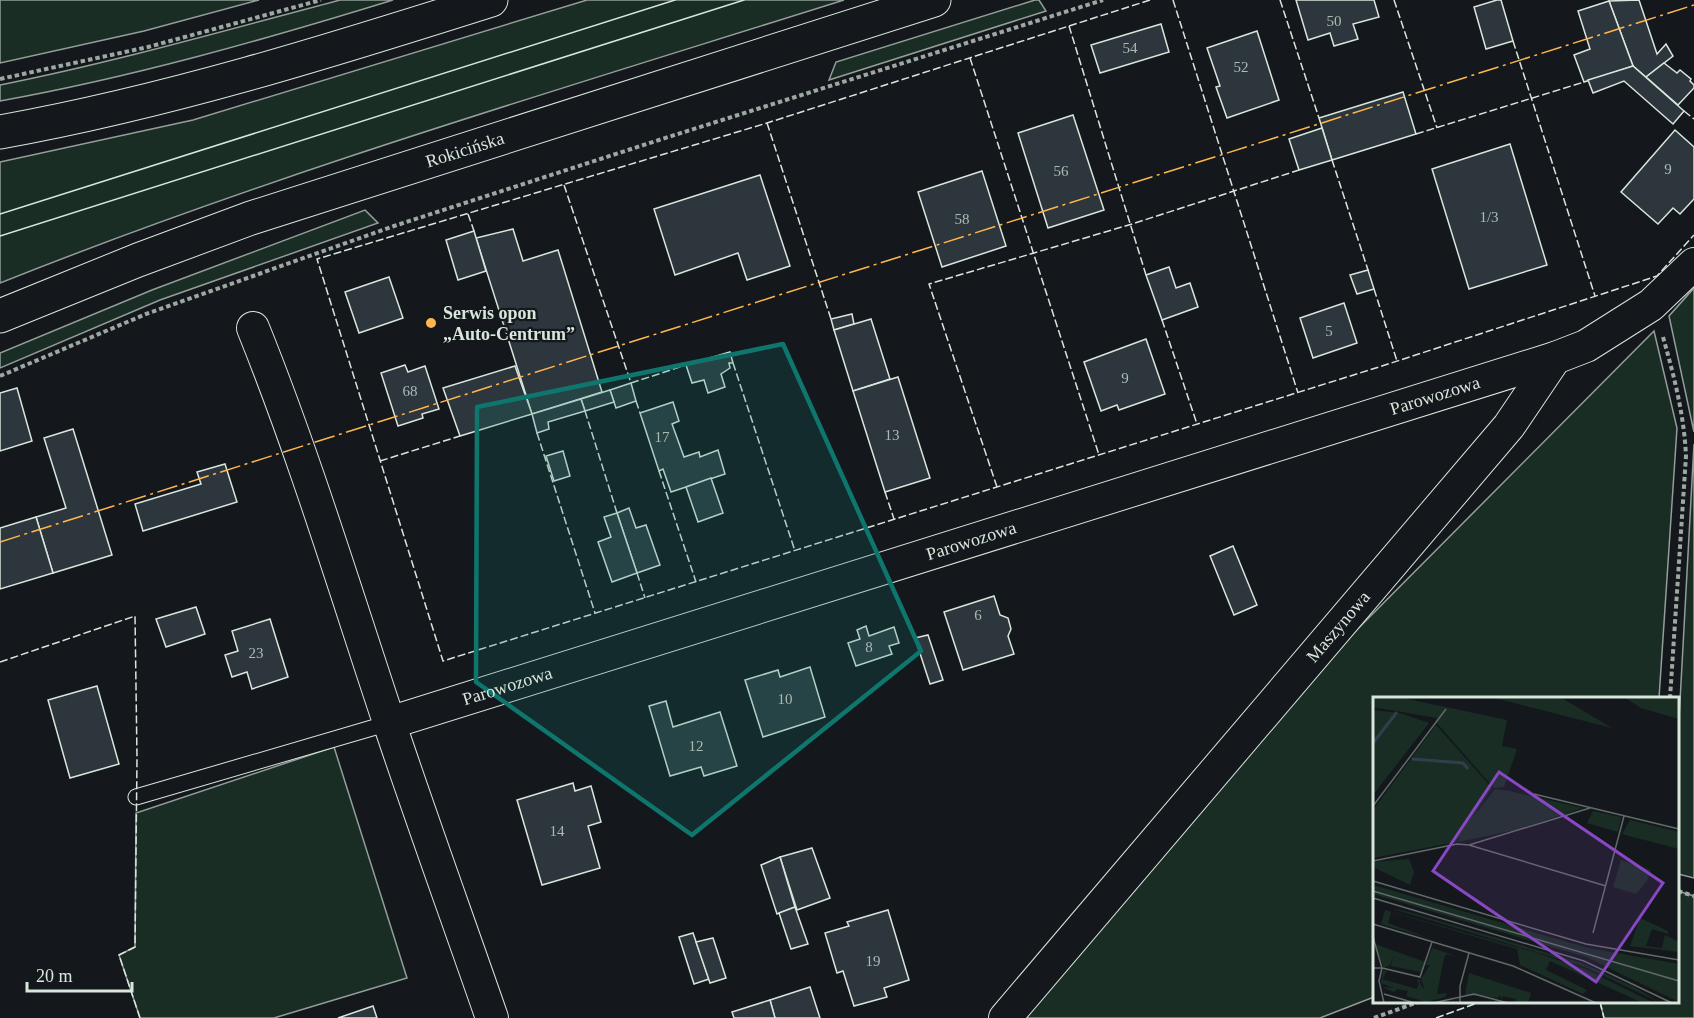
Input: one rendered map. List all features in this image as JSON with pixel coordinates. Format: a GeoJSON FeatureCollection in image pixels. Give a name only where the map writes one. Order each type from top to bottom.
{"type":"FeatureCollection","features":[{"type":"Feature","properties":{"kind":"main road"},"geometry":{"type":"LineString","coordinates":[[0,132],[188,90],[380,35],[491,0]]}},
{"type":"Feature","properties":{"kind":"main road","name":"Rokicińska"},"geometry":{"type":"LineString","coordinates":[[0,316],[138,260],[251,218],[934,0]]}},
{"type":"Feature","properties":{"kind":"street"},"geometry":{"type":"LineString","coordinates":[[1555,358],[1586,346],[1651,305],[1694,264]]}},
{"type":"Feature","properties":{"kind":"street"},"geometry":{"type":"LineString","coordinates":[[253,328],[273,376],[320,509],[389,723],[492,1018]]}},
{"type":"Feature","properties":{"kind":"street","name":"Parowozowa"},"geometry":{"type":"LineString","coordinates":[[389,723],[1555,358]]}},
{"type":"Feature","properties":{"kind":"street","name":"Maszynowa"},"geometry":{"type":"LineString","coordinates":[[1005,1018],[1509,426],[1555,358]]}},
{"type":"Feature","properties":{"kind":"lane"},"geometry":{"type":"LineString","coordinates":[[136,797],[389,723]]}},
{"type":"Feature","properties":{"kind":"path"},"geometry":{"type":"LineString","coordinates":[[0,79],[148,47],[321,0]]}},
{"type":"Feature","properties":{"kind":"path"},"geometry":{"type":"LineString","coordinates":[[0,376],[146,314],[394,226],[662,138],[1103,0]]}},
{"type":"Feature","properties":{"kind":"path"},"geometry":{"type":"LineString","coordinates":[[1651,305],[1671,365],[1684,428],[1686,456],[1670,697]]}},
{"type":"Feature","properties":{"kind":"path"},"geometry":{"type":"LineString","coordinates":[[1679,892],[1694,896]]}},
{"type":"Feature","properties":{"kind":"path"},"geometry":{"type":"LineString","coordinates":[[1374,1018],[1415,1003]]}},
{"type":"Feature","properties":{"kind":"highlighted area"},"geometry":{"type":"Polygon","coordinates":[[[783,344],[921,651],[692,835],[476,682],[477,407],[783,344]]]}},
{"type":"Feature","properties":{"kind":"green space"},"geometry":{"type":"Polygon","coordinates":[[[0,0],[259,0],[144,31],[0,63],[0,0]]]}},
{"type":"Feature","properties":{"kind":"green space"},"geometry":{"type":"Polygon","coordinates":[[[340,0],[393,0],[198,56],[99,81],[0,101],[0,85],[128,56],[340,0]]]}},
{"type":"Feature","properties":{"kind":"green space"},"geometry":{"type":"Polygon","coordinates":[[[587,0],[844,0],[314,169],[104,243],[0,283],[0,162],[193,120],[587,0]]]}},
{"type":"Feature","properties":{"kind":"green space"},"geometry":{"type":"Polygon","coordinates":[[[1039,0],[1046,11],[829,80],[836,62],[1039,0]]]}},
{"type":"Feature","properties":{"kind":"green space"},"geometry":{"type":"Polygon","coordinates":[[[365,210],[378,223],[160,300],[0,368],[0,353],[152,290],[365,210]]]}},
{"type":"Feature","properties":{"kind":"green space"},"geometry":{"type":"Polygon","coordinates":[[[1694,288],[1694,432],[1669,316],[1694,288]]]}},
{"type":"Feature","properties":{"kind":"green space"},"geometry":{"type":"Polygon","coordinates":[[[1654,331],[1677,428],[1659,697],[1373,697],[1373,997],[1320,1018],[1019,1018],[1297,690],[1654,331]]]}},
{"type":"Feature","properties":{"kind":"green space"},"geometry":{"type":"Polygon","coordinates":[[[1694,444],[1694,878],[1679,874],[1679,720],[1694,444]]]}},
{"type":"Feature","properties":{"kind":"green space"},"geometry":{"type":"Polygon","coordinates":[[[334,747],[407,978],[274,1018],[140,1018],[119,955],[135,947],[136,813],[334,747]]]}},
{"type":"Feature","properties":{"kind":"green space"},"geometry":{"type":"Polygon","coordinates":[[[1679,891],[1694,896],[1694,1018],[1604,1018],[1600,1003],[1679,1003],[1679,891]]]}},
{"type":"Feature","properties":{"kind":"building"},"geometry":{"type":"Polygon","coordinates":[[[1296,0],[1374,0],[1379,17],[1353,24],[1358,39],[1334,46],[1330,33],[1308,40],[1296,0]]]}},
{"type":"Feature","properties":{"kind":"building"},"geometry":{"type":"Polygon","coordinates":[[[1501,0],[1513,41],[1486,49],[1474,7],[1501,0]]]}},
{"type":"Feature","properties":{"kind":"building"},"geometry":{"type":"Polygon","coordinates":[[[1639,0],[1657,54],[1666,44],[1673,56],[1646,77],[1633,66],[1609,1],[1639,0]]]}},
{"type":"Feature","properties":{"kind":"building"},"geometry":{"type":"Polygon","coordinates":[[[1609,1],[1633,66],[1584,82],[1574,55],[1590,49],[1578,11],[1609,1]]]}},
{"type":"Feature","properties":{"kind":"building"},"geometry":{"type":"Polygon","coordinates":[[[1161,24],[1169,52],[1100,73],[1091,45],[1161,24]]]}},
{"type":"Feature","properties":{"kind":"building"},"geometry":{"type":"Polygon","coordinates":[[[1257,31],[1279,100],[1227,118],[1216,87],[1220,86],[1207,48],[1257,31]]]}},
{"type":"Feature","properties":{"kind":"building"},"geometry":{"type":"Polygon","coordinates":[[[1664,63],[1677,73],[1680,70],[1691,79],[1694,85],[1694,88],[1678,105],[1646,77],[1664,63]]]}},
{"type":"Feature","properties":{"kind":"building"},"geometry":{"type":"Polygon","coordinates":[[[1633,66],[1684,111],[1673,124],[1624,81],[1593,93],[1588,80],[1633,66]]]}},
{"type":"Feature","properties":{"kind":"building"},"geometry":{"type":"Polygon","coordinates":[[[1403,92],[1416,134],[1332,160],[1319,118],[1403,92]]]}},
{"type":"Feature","properties":{"kind":"building"},"geometry":{"type":"Polygon","coordinates":[[[1073,115],[1104,210],[1048,228],[1018,133],[1073,115]]]}},
{"type":"Feature","properties":{"kind":"building"},"geometry":{"type":"Polygon","coordinates":[[[1322,128],[1332,160],[1299,170],[1289,139],[1322,128]]]}},
{"type":"Feature","properties":{"kind":"building"},"geometry":{"type":"Polygon","coordinates":[[[1675,130],[1694,147],[1694,199],[1680,214],[1673,208],[1658,224],[1621,192],[1675,130]]]}},
{"type":"Feature","properties":{"kind":"building"},"geometry":{"type":"Polygon","coordinates":[[[1510,144],[1547,265],[1469,289],[1432,169],[1510,144]]]}},
{"type":"Feature","properties":{"kind":"building"},"geometry":{"type":"Polygon","coordinates":[[[982,171],[1006,246],[942,267],[918,192],[982,171]]]}},
{"type":"Feature","properties":{"kind":"building"},"geometry":{"type":"Polygon","coordinates":[[[760,175],[790,266],[747,280],[738,253],[675,275],[654,209],[760,175]]]}},
{"type":"Feature","properties":{"kind":"building"},"geometry":{"type":"Polygon","coordinates":[[[513,229],[523,261],[558,250],[602,392],[532,414],[476,238],[513,229]]]}},
{"type":"Feature","properties":{"kind":"building"},"geometry":{"type":"Polygon","coordinates":[[[474,231],[486,271],[458,280],[446,240],[474,231]]]}},
{"type":"Feature","properties":{"kind":"building"},"geometry":{"type":"Polygon","coordinates":[[[1169,267],[1176,288],[1190,283],[1198,307],[1162,320],[1146,275],[1169,267]]]}},
{"type":"Feature","properties":{"kind":"building"},"geometry":{"type":"Polygon","coordinates":[[[1368,270],[1374,289],[1357,294],[1350,275],[1368,270]]]}},
{"type":"Feature","properties":{"kind":"building"},"geometry":{"type":"Polygon","coordinates":[[[389,277],[403,318],[359,333],[345,292],[389,277]]]}},
{"type":"Feature","properties":{"kind":"building"},"geometry":{"type":"Polygon","coordinates":[[[1344,303],[1357,343],[1313,358],[1300,318],[1344,303]]]}},
{"type":"Feature","properties":{"kind":"building"},"geometry":{"type":"Polygon","coordinates":[[[852,314],[854,324],[834,330],[831,319],[852,314]]]}},
{"type":"Feature","properties":{"kind":"building"},"geometry":{"type":"Polygon","coordinates":[[[871,319],[890,379],[853,391],[834,330],[871,319]]]}},
{"type":"Feature","properties":{"kind":"building"},"geometry":{"type":"Polygon","coordinates":[[[1146,339],[1165,394],[1119,410],[1117,405],[1101,411],[1084,362],[1146,339]]]}},
{"type":"Feature","properties":{"kind":"building"},"geometry":{"type":"Polygon","coordinates":[[[730,352],[733,363],[729,363],[730,368],[721,374],[725,387],[708,393],[704,380],[692,383],[686,365],[730,352]]]}},
{"type":"Feature","properties":{"kind":"building"},"geometry":{"type":"Polygon","coordinates":[[[405,365],[408,372],[425,366],[439,409],[422,414],[423,418],[398,426],[381,373],[405,365]]]}},
{"type":"Feature","properties":{"kind":"building"},"geometry":{"type":"Polygon","coordinates":[[[515,366],[532,414],[460,436],[443,388],[515,366]]]}},
{"type":"Feature","properties":{"kind":"building"},"geometry":{"type":"Polygon","coordinates":[[[898,377],[930,478],[885,492],[853,391],[898,377]]]}},
{"type":"Feature","properties":{"kind":"building"},"geometry":{"type":"Polygon","coordinates":[[[631,383],[636,401],[616,408],[610,390],[631,383]]]}},
{"type":"Feature","properties":{"kind":"building"},"geometry":{"type":"Polygon","coordinates":[[[17,388],[32,441],[0,451],[0,393],[17,388]]]}},
{"type":"Feature","properties":{"kind":"building"},"geometry":{"type":"Polygon","coordinates":[[[610,390],[614,402],[585,411],[581,399],[610,390]]]}},
{"type":"Feature","properties":{"kind":"building"},"geometry":{"type":"Polygon","coordinates":[[[581,399],[585,411],[548,422],[549,429],[537,433],[532,414],[581,399]]]}},
{"type":"Feature","properties":{"kind":"building"},"geometry":{"type":"Polygon","coordinates":[[[673,402],[679,421],[672,424],[684,457],[699,452],[700,457],[718,450],[725,474],[671,492],[663,469],[659,471],[640,413],[673,402]]]}},
{"type":"Feature","properties":{"kind":"building"},"geometry":{"type":"Polygon","coordinates":[[[73,429],[112,555],[53,573],[36,517],[66,508],[44,438],[73,429]]]}},
{"type":"Feature","properties":{"kind":"building"},"geometry":{"type":"Polygon","coordinates":[[[563,451],[570,476],[554,481],[546,456],[563,451]]]}},
{"type":"Feature","properties":{"kind":"building"},"geometry":{"type":"Polygon","coordinates":[[[225,464],[237,502],[143,531],[135,504],[201,484],[197,472],[225,464]]]}},
{"type":"Feature","properties":{"kind":"building"},"geometry":{"type":"Polygon","coordinates":[[[711,478],[723,513],[698,522],[686,487],[711,478]]]}},
{"type":"Feature","properties":{"kind":"building"},"geometry":{"type":"Polygon","coordinates":[[[629,508],[636,528],[646,525],[660,565],[637,573],[617,513],[629,508]]]}},
{"type":"Feature","properties":{"kind":"building"},"geometry":{"type":"Polygon","coordinates":[[[617,513],[637,573],[612,582],[598,542],[611,537],[604,517],[617,513]]]}},
{"type":"Feature","properties":{"kind":"building"},"geometry":{"type":"Polygon","coordinates":[[[36,517],[53,573],[0,589],[0,528],[36,517]]]}},
{"type":"Feature","properties":{"kind":"building"},"geometry":{"type":"Polygon","coordinates":[[[1233,546],[1257,605],[1234,615],[1210,556],[1233,546]]]}},
{"type":"Feature","properties":{"kind":"building"},"geometry":{"type":"Polygon","coordinates":[[[994,596],[1000,615],[1008,618],[1011,629],[1008,636],[1014,654],[963,670],[944,612],[994,596]]]}},
{"type":"Feature","properties":{"kind":"building"},"geometry":{"type":"Polygon","coordinates":[[[196,607],[205,634],[166,647],[156,619],[196,607]]]}},
{"type":"Feature","properties":{"kind":"building"},"geometry":{"type":"Polygon","coordinates":[[[270,619],[288,677],[252,689],[247,672],[232,677],[225,655],[238,651],[232,631],[270,619]]]}},
{"type":"Feature","properties":{"kind":"building"},"geometry":{"type":"Polygon","coordinates":[[[866,626],[869,636],[894,627],[899,643],[889,646],[892,654],[856,666],[848,643],[860,639],[857,630],[866,626]]]}},
{"type":"Feature","properties":{"kind":"building"},"geometry":{"type":"Polygon","coordinates":[[[928,635],[943,680],[930,684],[915,638],[928,635]]]}},
{"type":"Feature","properties":{"kind":"building"},"geometry":{"type":"Polygon","coordinates":[[[810,667],[825,717],[763,737],[745,680],[778,670],[780,677],[810,667]]]}},
{"type":"Feature","properties":{"kind":"building"},"geometry":{"type":"Polygon","coordinates":[[[97,686],[119,764],[70,778],[48,700],[97,686]]]}},
{"type":"Feature","properties":{"kind":"building"},"geometry":{"type":"Polygon","coordinates":[[[666,701],[673,727],[720,712],[737,766],[704,776],[701,767],[670,776],[649,706],[666,701]]]}},
{"type":"Feature","properties":{"kind":"building"},"geometry":{"type":"Polygon","coordinates":[[[573,783],[575,791],[591,786],[601,822],[588,826],[600,868],[542,885],[517,800],[573,783]]]}},
{"type":"Feature","properties":{"kind":"building"},"geometry":{"type":"Polygon","coordinates":[[[812,848],[830,898],[797,910],[780,857],[812,848]]]}},
{"type":"Feature","properties":{"kind":"building"},"geometry":{"type":"Polygon","coordinates":[[[780,857],[795,907],[777,914],[761,865],[780,857]]]}},
{"type":"Feature","properties":{"kind":"building"},"geometry":{"type":"Polygon","coordinates":[[[795,907],[808,944],[791,949],[779,913],[795,907]]]}},
{"type":"Feature","properties":{"kind":"building"},"geometry":{"type":"Polygon","coordinates":[[[888,910],[909,980],[884,988],[887,997],[854,1006],[843,971],[837,973],[825,933],[849,926],[847,922],[888,910]]]}},
{"type":"Feature","properties":{"kind":"building"},"geometry":{"type":"Polygon","coordinates":[[[693,933],[709,979],[694,984],[679,937],[693,933]]]}},
{"type":"Feature","properties":{"kind":"building"},"geometry":{"type":"Polygon","coordinates":[[[713,938],[726,978],[710,983],[696,942],[713,938]]]}},
{"type":"Feature","properties":{"kind":"building"},"geometry":{"type":"Polygon","coordinates":[[[810,987],[820,1018],[775,1018],[770,1000],[810,987]]]}},
{"type":"Feature","properties":{"kind":"building"},"geometry":{"type":"Polygon","coordinates":[[[770,1000],[775,1018],[734,1018],[732,1012],[770,1000]]]}},
{"type":"Feature","properties":{"kind":"building"},"geometry":{"type":"Polygon","coordinates":[[[373,1006],[377,1018],[338,1018],[373,1006]]]}},
{"type":"Feature","properties":{"kind":"tram line"},"geometry":{"type":"LineString","coordinates":[[0,214],[675,0]]}},
{"type":"Feature","properties":{"kind":"tram line"},"geometry":{"type":"LineString","coordinates":[[0,236],[744,0]]}},
{"type":"Feature","properties":{"kind":"fence"},"geometry":{"type":"LineString","coordinates":[[1150,0],[767,123],[317,259],[443,661],[1382,366],[1657,276],[1694,235]]}},
{"type":"Feature","properties":{"kind":"fence"},"geometry":{"type":"LineString","coordinates":[[1173,0],[1298,393]]}},
{"type":"Feature","properties":{"kind":"fence"},"geometry":{"type":"LineString","coordinates":[[1280,0],[1319,118]]}},
{"type":"Feature","properties":{"kind":"fence"},"geometry":{"type":"LineString","coordinates":[[1394,0],[1437,128]]}},
{"type":"Feature","properties":{"kind":"fence"},"geometry":{"type":"LineString","coordinates":[[1069,26],[1146,275]]}},
{"type":"Feature","properties":{"kind":"fence"},"geometry":{"type":"LineString","coordinates":[[1513,41],[1595,296]]}},
{"type":"Feature","properties":{"kind":"fence"},"geometry":{"type":"LineString","coordinates":[[970,58],[1099,455]]}},
{"type":"Feature","properties":{"kind":"fence"},"geometry":{"type":"LineString","coordinates":[[1416,134],[1584,82]]}},
{"type":"Feature","properties":{"kind":"fence"},"geometry":{"type":"LineString","coordinates":[[1684,111],[1694,119]]}},
{"type":"Feature","properties":{"kind":"fence"},"geometry":{"type":"LineString","coordinates":[[767,123],[831,319]]}},
{"type":"Feature","properties":{"kind":"fence"},"geometry":{"type":"LineString","coordinates":[[1332,160],[1368,270]]}},
{"type":"Feature","properties":{"kind":"fence"},"geometry":{"type":"LineString","coordinates":[[997,487],[929,284],[1132,224],[1299,170]]}},
{"type":"Feature","properties":{"kind":"fence"},"geometry":{"type":"LineString","coordinates":[[564,185],[631,383],[686,365]]}},
{"type":"Feature","properties":{"kind":"fence"},"geometry":{"type":"LineString","coordinates":[[468,214],[474,231]]}},
{"type":"Feature","properties":{"kind":"fence"},"geometry":{"type":"LineString","coordinates":[[1374,289],[1397,361]]}},
{"type":"Feature","properties":{"kind":"fence"},"geometry":{"type":"LineString","coordinates":[[1162,320],[1197,424]]}},
{"type":"Feature","properties":{"kind":"fence"},"geometry":{"type":"LineString","coordinates":[[733,363],[795,551]]}},
{"type":"Feature","properties":{"kind":"fence"},"geometry":{"type":"LineString","coordinates":[[636,401],[640,413]]}},
{"type":"Feature","properties":{"kind":"fence"},"geometry":{"type":"LineString","coordinates":[[585,411],[617,513]]}},
{"type":"Feature","properties":{"kind":"fence"},"geometry":{"type":"LineString","coordinates":[[537,433],[595,613]]}},
{"type":"Feature","properties":{"kind":"fence"},"geometry":{"type":"LineString","coordinates":[[380,461],[460,436]]}},
{"type":"Feature","properties":{"kind":"fence"},"geometry":{"type":"LineString","coordinates":[[659,471],[696,582]]}},
{"type":"Feature","properties":{"kind":"fence"},"geometry":{"type":"LineString","coordinates":[[885,492],[894,519]]}},
{"type":"Feature","properties":{"kind":"fence"},"geometry":{"type":"LineString","coordinates":[[637,573],[645,598]]}},
{"type":"Feature","properties":{"kind":"fence"},"geometry":{"type":"LineString","coordinates":[[0,662],[135,616],[137,758],[135,947],[119,955],[140,1018]]}},
{"type":"Feature","properties":{"kind":"fence"},"geometry":{"type":"LineString","coordinates":[[1436,1018],[1477,1003]]}},
{"type":"Feature","properties":{"kind":"fence"},"geometry":{"type":"LineString","coordinates":[[1600,1003],[1604,1018]]}},
{"type":"Feature","properties":{"kind":"power"},"geometry":{"type":"LineString","coordinates":[[0,542],[1694,5]]}},
{"type":"Feature","properties":{"kind":"place","name":"Serwis opon „Auto-Centrum”"},"geometry":{"type":"Point","coordinates":[431,323]}}]}
